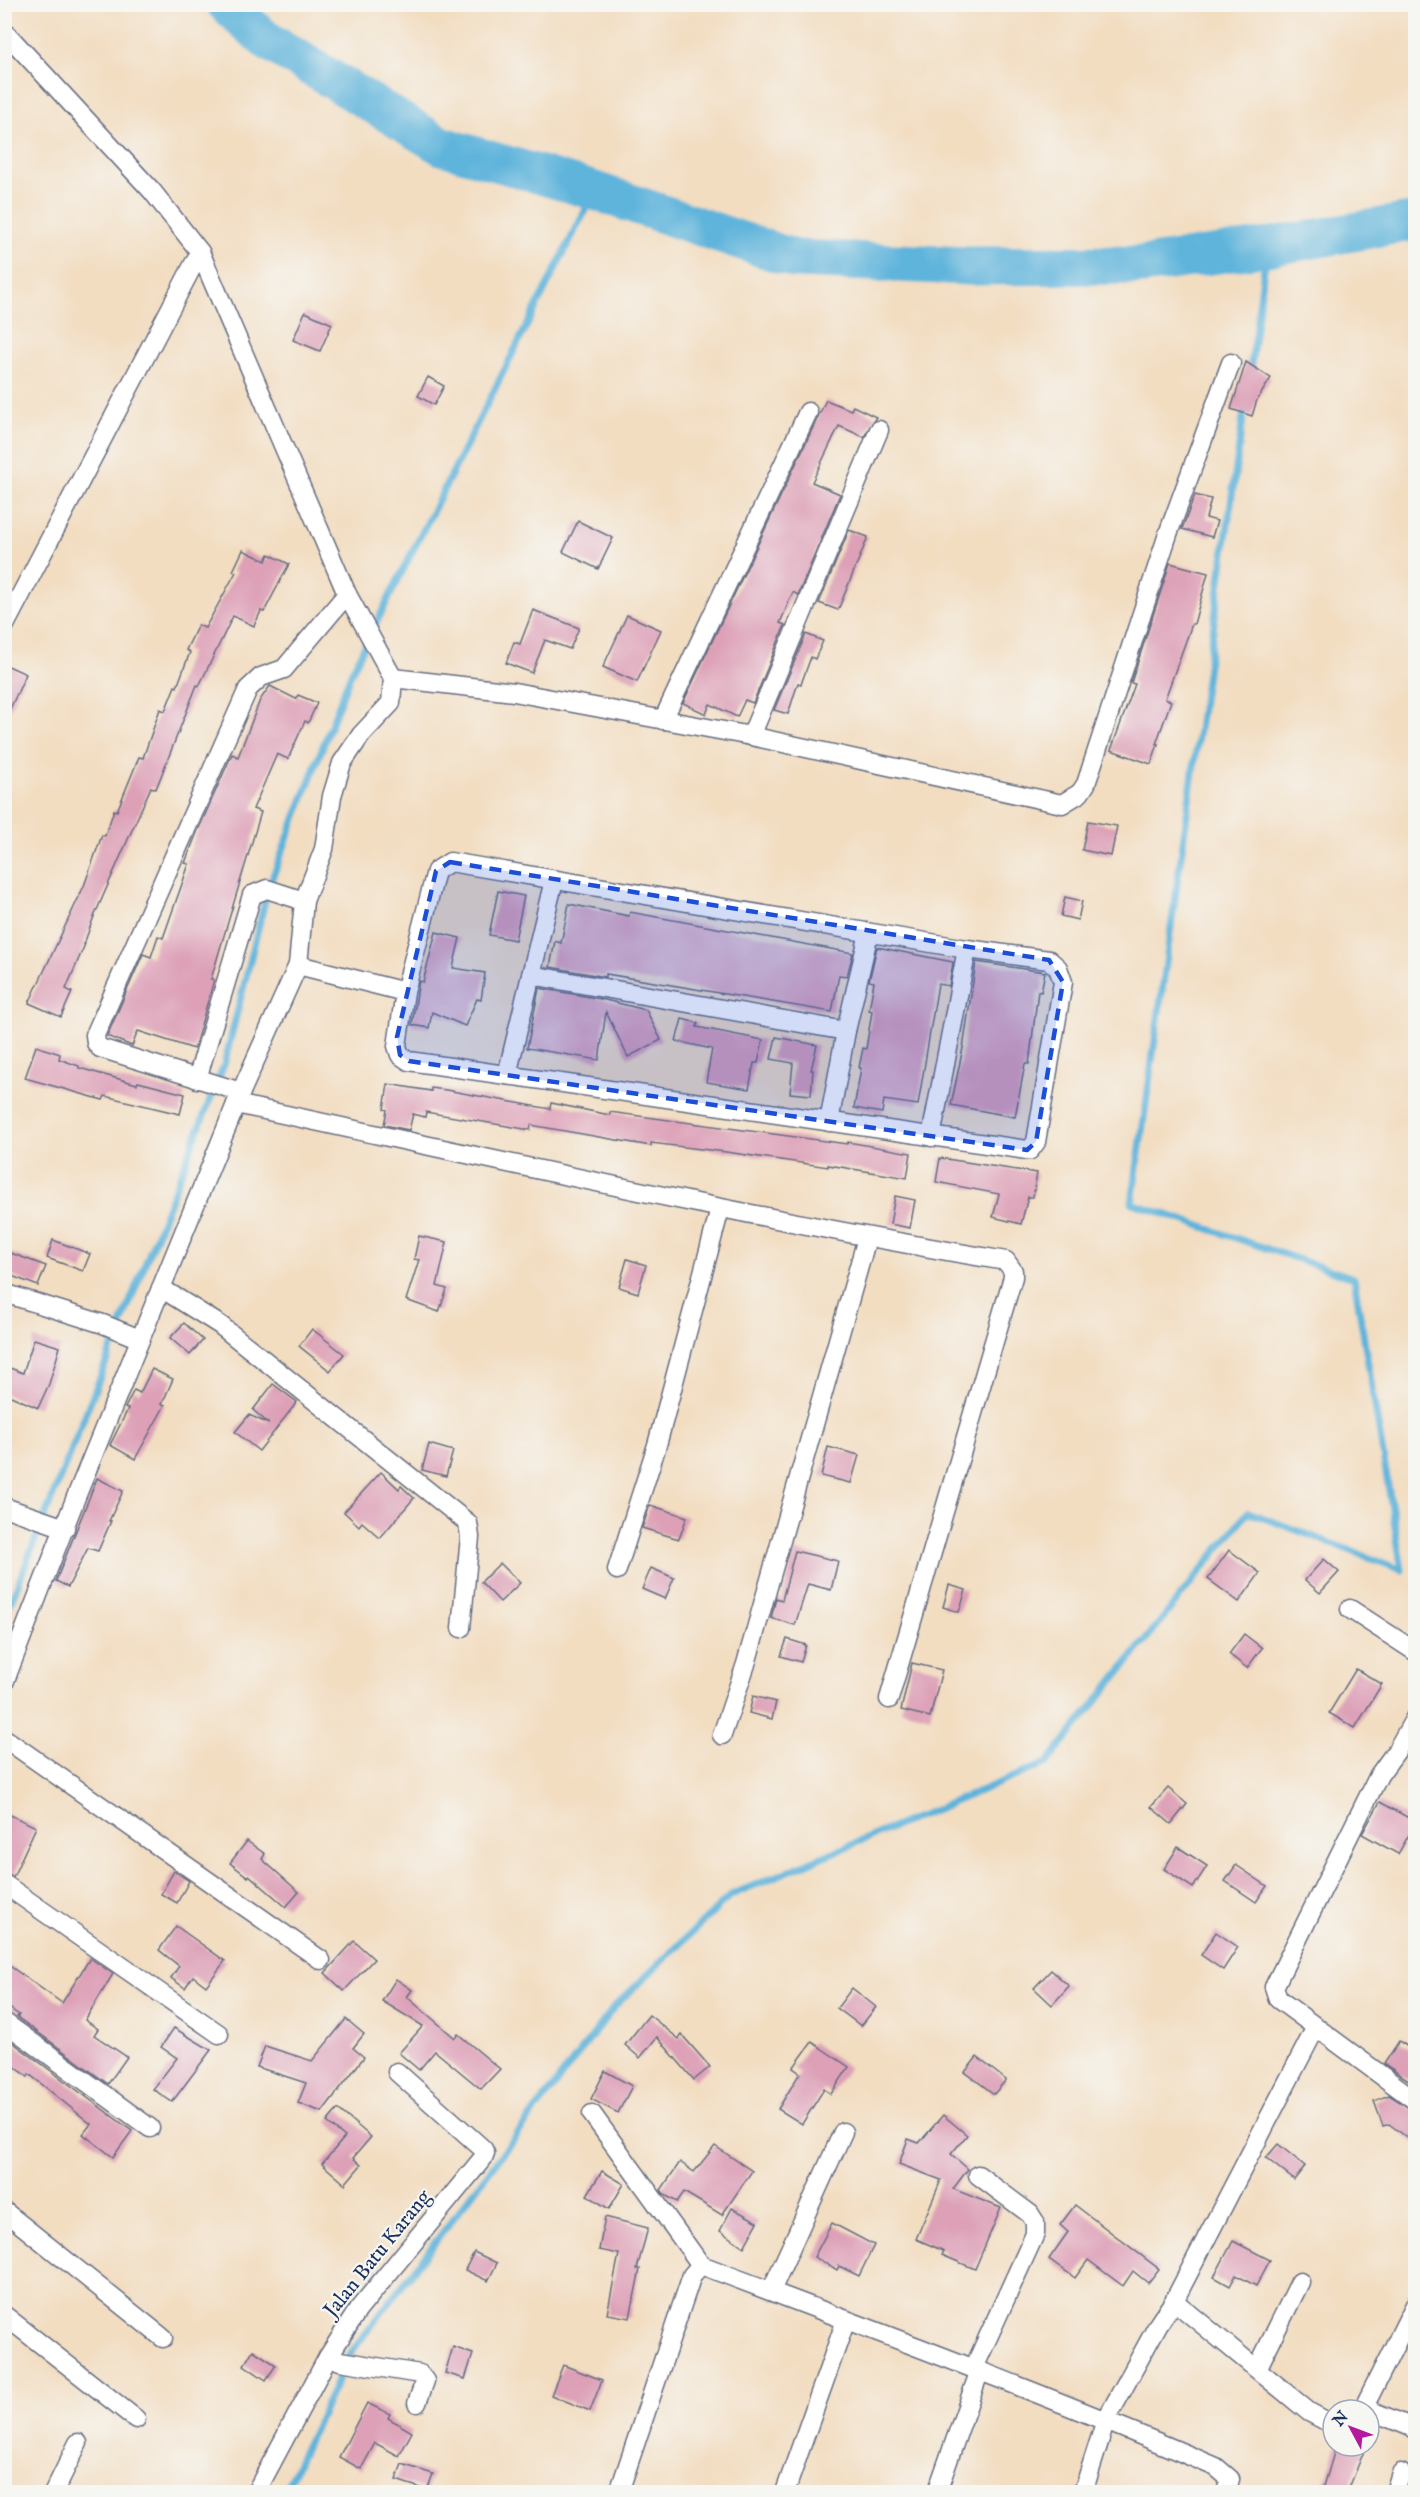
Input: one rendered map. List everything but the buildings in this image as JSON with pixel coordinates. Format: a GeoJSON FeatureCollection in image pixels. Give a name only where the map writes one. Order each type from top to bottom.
{"type":"FeatureCollection","features":[{"type":"Feature","properties":{"kind":"street"},"geometry":{"type":"LineString","coordinates":[[4,31],[152,191],[200,252],[347,594],[393,678],[391,703],[361,735],[342,763],[332,796],[324,849],[297,899],[298,965],[234,1095],[161,1288],[133,1336],[65,1528],[4,1683]]}},
{"type":"Feature","properties":{"kind":"street"},"geometry":{"type":"LineString","coordinates":[[4,627],[200,252]]}},
{"type":"Feature","properties":{"kind":"street"},"geometry":{"type":"LineString","coordinates":[[393,678],[514,692],[751,736],[1062,804],[1071,800],[1086,784],[1168,534],[1231,363]]}},
{"type":"Feature","properties":{"kind":"street"},"geometry":{"type":"LineString","coordinates":[[663,720],[808,412]]}},
{"type":"Feature","properties":{"kind":"street"},"geometry":{"type":"LineString","coordinates":[[751,736],[879,430]]}},
{"type":"Feature","properties":{"kind":"street"},"geometry":{"type":"LineString","coordinates":[[347,594],[284,669],[261,677],[248,689],[95,1035],[96,1043],[100,1048],[201,1080],[234,1095],[720,1209],[867,1238],[1006,1261],[1013,1271],[889,1699]]}},
{"type":"Feature","properties":{"kind":"street"},"geometry":{"type":"LineString","coordinates":[[450,862],[554,880],[967,949],[1049,960],[1058,968],[1063,982],[1036,1142],[1030,1150],[1027,1150],[409,1061],[400,1055],[397,1037],[405,992],[436,871],[450,862]]}},
{"type":"Feature","properties":{"kind":"street"},"geometry":{"type":"LineString","coordinates":[[507,1075],[554,880]]}},
{"type":"Feature","properties":{"kind":"street"},"geometry":{"type":"LineString","coordinates":[[201,1080],[250,898],[258,891],[267,889],[297,899]]}},
{"type":"Feature","properties":{"kind":"street"},"geometry":{"type":"LineString","coordinates":[[829,1122],[846,1031],[869,933]]}},
{"type":"Feature","properties":{"kind":"street"},"geometry":{"type":"LineString","coordinates":[[932,1137],[967,949]]}},
{"type":"Feature","properties":{"kind":"street"},"geometry":{"type":"LineString","coordinates":[[298,965],[405,992]]}},
{"type":"Feature","properties":{"kind":"street"},"geometry":{"type":"LineString","coordinates":[[531,975],[846,1031]]}},
{"type":"Feature","properties":{"kind":"street"},"geometry":{"type":"LineString","coordinates":[[617,1570],[657,1445],[720,1209]]}},
{"type":"Feature","properties":{"kind":"street"},"geometry":{"type":"LineString","coordinates":[[722,1735],[746,1664],[867,1238]]}},
{"type":"Feature","properties":{"kind":"street"},"geometry":{"type":"LineString","coordinates":[[161,1288],[220,1325],[468,1523],[470,1537],[461,1628]]}},
{"type":"Feature","properties":{"kind":"street"},"geometry":{"type":"LineString","coordinates":[[4,1293],[103,1324],[133,1336]]}},
{"type":"Feature","properties":{"kind":"street"},"geometry":{"type":"LineString","coordinates":[[12,1510],[65,1528]]}},
{"type":"Feature","properties":{"kind":"street"},"geometry":{"type":"LineString","coordinates":[[1350,1609],[1416,1652]]}},
{"type":"Feature","properties":{"kind":"street"},"geometry":{"type":"LineString","coordinates":[[1416,1716],[1397,1750],[1379,1775],[1274,1987],[1278,1999],[1416,2101]]}},
{"type":"Feature","properties":{"kind":"street"},"geometry":{"type":"LineString","coordinates":[[4,1738],[321,1960]]}},
{"type":"Feature","properties":{"kind":"street"},"geometry":{"type":"LineString","coordinates":[[4,1884],[219,2034]]}},
{"type":"Feature","properties":{"kind":"street"},"geometry":{"type":"LineString","coordinates":[[4,2022],[150,2128]]}},
{"type":"Feature","properties":{"kind":"street"},"geometry":{"type":"LineString","coordinates":[[1083,2493],[1106,2420],[1159,2322],[1174,2301],[1316,2027]]}},
{"type":"Feature","properties":{"kind":"street","name":"Jalan Batu Karang"},"geometry":{"type":"LineString","coordinates":[[256,2493],[334,2359],[358,2310],[485,2153],[397,2072]]}},
{"type":"Feature","properties":{"kind":"street"},"geometry":{"type":"LineString","coordinates":[[592,2114],[700,2265],[1106,2420],[1225,2472],[1230,2479],[1226,2493]]}},
{"type":"Feature","properties":{"kind":"street"},"geometry":{"type":"LineString","coordinates":[[771,2291],[843,2132]]}},
{"type":"Feature","properties":{"kind":"street"},"geometry":{"type":"LineString","coordinates":[[937,2493],[977,2369],[1035,2234],[1035,2222],[1030,2214],[978,2175]]}},
{"type":"Feature","properties":{"kind":"street"},"geometry":{"type":"LineString","coordinates":[[4,2211],[163,2338]]}},
{"type":"Feature","properties":{"kind":"street"},"geometry":{"type":"LineString","coordinates":[[619,2493],[692,2275],[700,2265]]}},
{"type":"Feature","properties":{"kind":"street"},"geometry":{"type":"LineString","coordinates":[[1257,2369],[1300,2282]]}},
{"type":"Feature","properties":{"kind":"street"},"geometry":{"type":"LineString","coordinates":[[1174,2301],[1309,2412],[1321,2418]]}},
{"type":"Feature","properties":{"kind":"street"},"geometry":{"type":"LineString","coordinates":[[1370,2398],[1416,2303]]}},
{"type":"Feature","properties":{"kind":"street"},"geometry":{"type":"LineString","coordinates":[[4,2315],[136,2419]]}},
{"type":"Feature","properties":{"kind":"street"},"geometry":{"type":"LineString","coordinates":[[785,2493],[846,2320]]}},
{"type":"Feature","properties":{"kind":"street"},"geometry":{"type":"LineString","coordinates":[[334,2359],[424,2376],[425,2381],[417,2403]]}},
{"type":"Feature","properties":{"kind":"street"},"geometry":{"type":"LineString","coordinates":[[1381,2415],[1416,2429]]}},
{"type":"Feature","properties":{"kind":"street"},"geometry":{"type":"LineString","coordinates":[[54,2493],[78,2443]]}},
{"type":"Feature","properties":{"kind":"street"},"geometry":{"type":"LineString","coordinates":[[1395,2493],[1401,2473]]}},
{"type":"Feature","properties":{"kind":"highlighted area"},"geometry":{"type":"Polygon","coordinates":[[[450,862],[1049,960],[1063,982],[1036,1142],[1027,1150],[409,1061],[400,1055],[397,1037],[436,871],[450,862]]]}},
{"type":"Feature","properties":{"kind":"waterway"},"geometry":{"type":"LineString","coordinates":[[226,4],[265,39],[442,146],[595,191],[795,259],[970,266],[1143,265],[1267,247],[1416,221]]}},
{"type":"Feature","properties":{"kind":"waterway"},"geometry":{"type":"LineString","coordinates":[[4,1619],[224,1065],[268,889],[351,673],[595,191]]}},
{"type":"Feature","properties":{"kind":"waterway"},"geometry":{"type":"LineString","coordinates":[[1250,372],[1267,247]]}},
{"type":"Feature","properties":{"kind":"waterway"},"geometry":{"type":"LineString","coordinates":[[284,2492],[350,2354],[615,2006],[731,1895],[1047,1763],[1248,1512],[1402,1570],[1354,1278],[1132,1203],[1245,404]]}}]}
